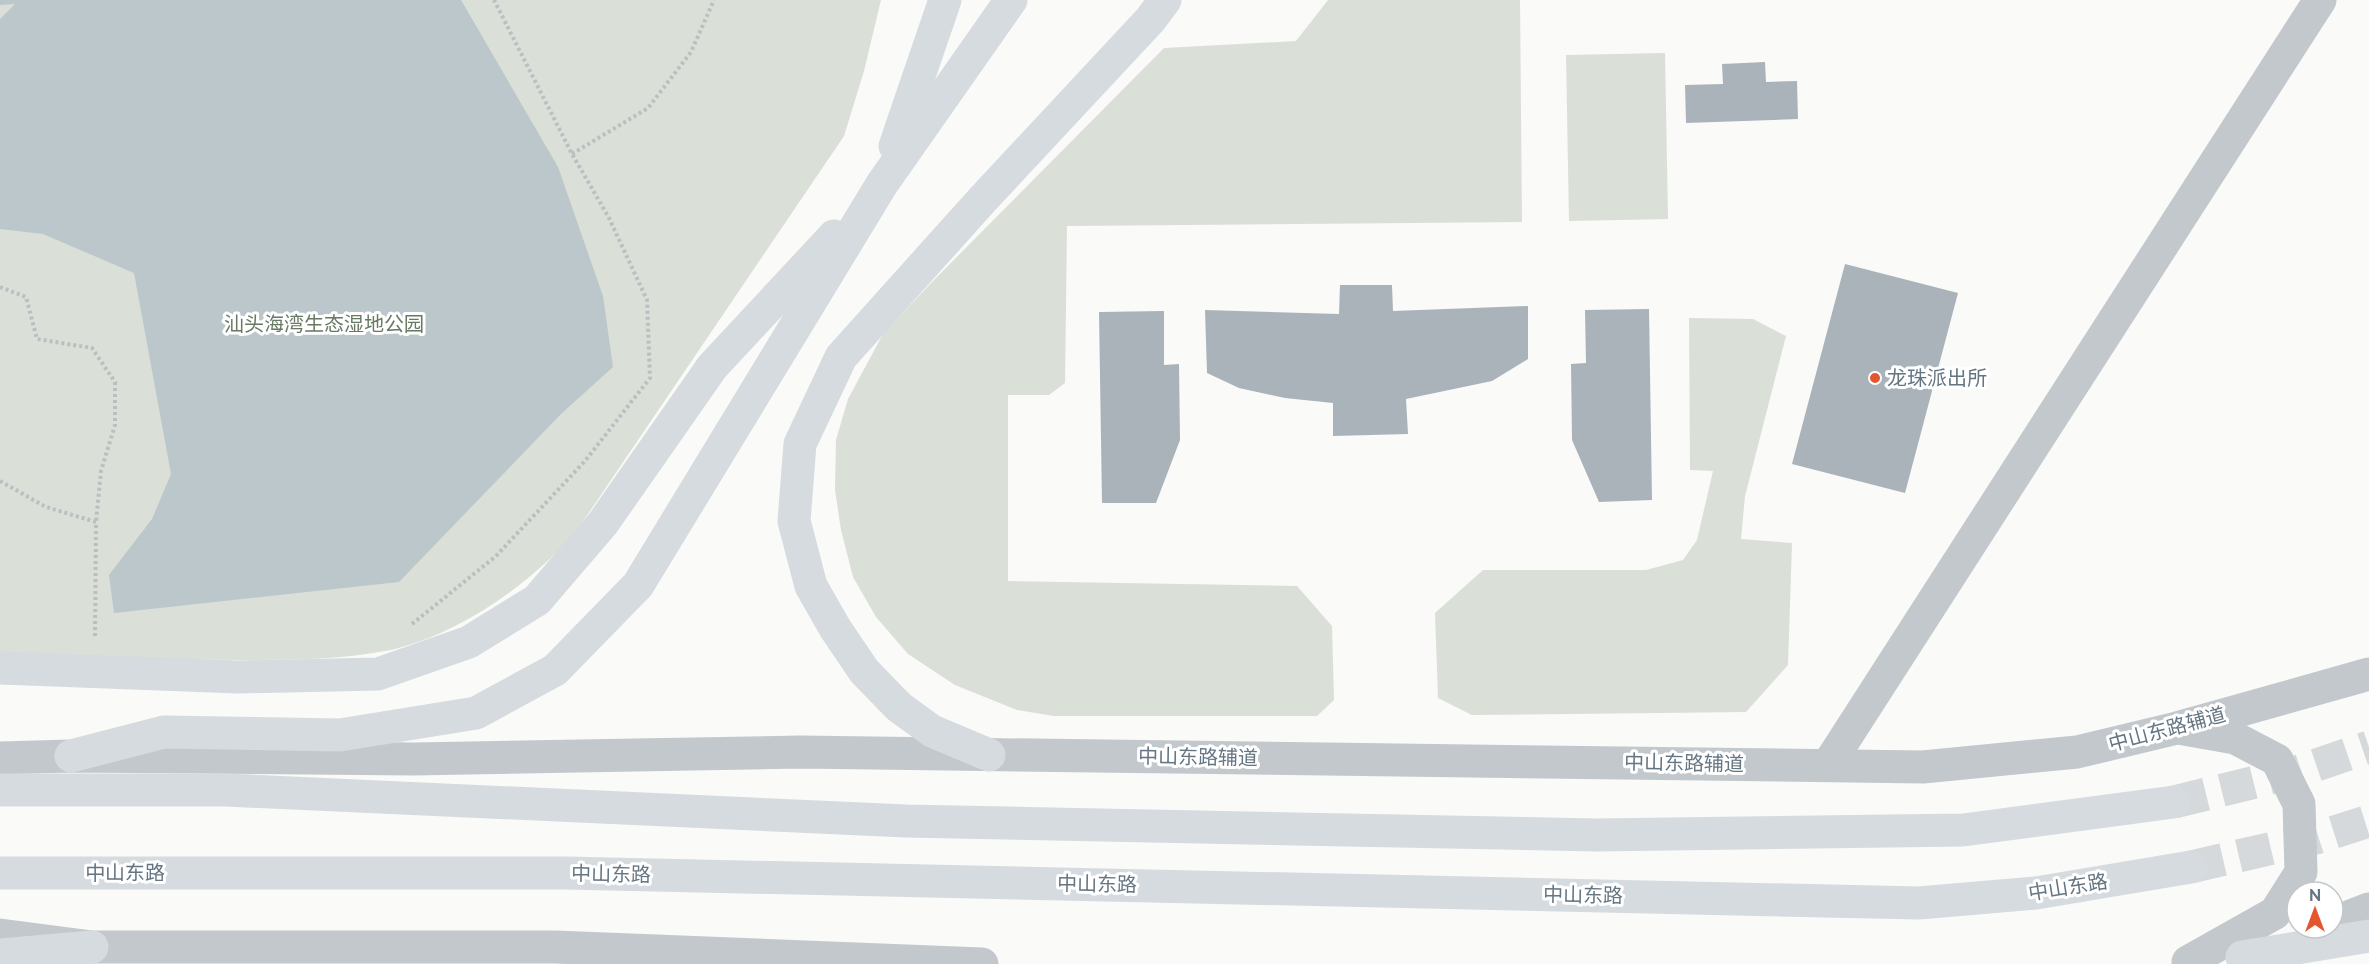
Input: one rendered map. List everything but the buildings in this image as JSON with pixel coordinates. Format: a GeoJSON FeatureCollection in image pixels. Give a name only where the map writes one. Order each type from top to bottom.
{"type":"FeatureCollection","features":[{"type":"Feature","properties":{"kind":"main road"},"geometry":{"type":"LineString","coordinates":[[0,669],[238,677],[378,674],[469,642],[537,600],[603,524],[712,367],[882,184],[945,0]]}},
{"type":"Feature","properties":{"kind":"main road"},"geometry":{"type":"LineString","coordinates":[[71,756],[164,732],[340,735],[476,712],[555,670],[638,585],[882,184],[1011,0]]}},
{"type":"Feature","properties":{"kind":"main road"},"geometry":{"type":"LineString","coordinates":[[988,755],[932,731],[899,707],[864,671],[835,628],[811,586],[794,521],[800,444],[841,357],[983,199],[1150,20],[1165,0]]}},
{"type":"Feature","properties":{"kind":"main road"},"geometry":{"type":"LineString","coordinates":[[0,790],[226,790],[906,821],[1596,835],[1963,830],[2174,802]]}},
{"type":"Feature","properties":{"kind":"main road","name":"中山东路"},"geometry":{"type":"LineString","coordinates":[[0,873],[577,873],[1919,903],[2036,893],[2191,867]]}},
{"type":"Feature","properties":{"kind":"main road"},"geometry":{"type":"LineString","coordinates":[[2242,957],[2369,936]]}},
{"type":"Feature","properties":{"kind":"main road"},"geometry":{"type":"LineString","coordinates":[[0,956],[92,947]]}},
{"type":"Feature","properties":{"kind":"street"},"geometry":{"type":"LineString","coordinates":[[1828,765],[2320,0]]}},
{"type":"Feature","properties":{"kind":"street","name":"中山东路辅道"},"geometry":{"type":"LineString","coordinates":[[0,758],[71,756],[414,759],[801,752],[1923,767],[2077,752],[2177,728],[2369,674]]}},
{"type":"Feature","properties":{"kind":"street"},"geometry":{"type":"LineString","coordinates":[[2177,728],[2235,738],[2277,760],[2299,804],[2301,872],[2275,913],[2180,963]]}},
{"type":"Feature","properties":{"kind":"street"},"geometry":{"type":"LineString","coordinates":[[2345,918],[2369,909]]}},
{"type":"Feature","properties":{"kind":"street"},"geometry":{"type":"LineString","coordinates":[[0,935],[92,947],[555,947],[982,964]]}},
{"type":"Feature","properties":{"kind":"street"},"geometry":{"type":"LineString","coordinates":[[2180,963],[2242,957],[2287,940]]}},
{"type":"Feature","properties":{"kind":"path"},"geometry":{"type":"LineString","coordinates":[[408,628],[496,556],[585,461],[650,378],[648,300],[609,218],[572,154],[494,0]]}},
{"type":"Feature","properties":{"kind":"path"},"geometry":{"type":"LineString","coordinates":[[572,154],[648,108],[691,52],[714,0]]}},
{"type":"Feature","properties":{"kind":"path"},"geometry":{"type":"LineString","coordinates":[[0,287],[26,297],[38,339],[92,348],[115,382],[115,425],[102,471],[96,522],[95,644]]}},
{"type":"Feature","properties":{"kind":"path"},"geometry":{"type":"LineString","coordinates":[[0,481],[46,507],[96,522]]}},
{"type":"Feature","properties":{"kind":"green space","name":"汕头海湾生态湿地公园"},"geometry":{"type":"Polygon","coordinates":[[[0,0],[881,0],[864,71],[844,136],[588,514],[563,546],[508,594],[466,621],[421,641],[399,648],[360,655],[236,660],[0,653],[0,0]]]}},
{"type":"Feature","properties":{"kind":"green space"},"geometry":{"type":"Polygon","coordinates":[[[1328,0],[1520,0],[1522,222],[1067,226],[1065,383],[1049,395],[1008,395],[1008,581],[1297,586],[1332,626],[1334,700],[1317,716],[1054,716],[1017,710],[955,685],[908,654],[876,617],[853,577],[841,530],[835,490],[836,440],[848,399],[883,334],[1164,48],[1296,41],[1328,0]]]}},
{"type":"Feature","properties":{"kind":"green space"},"geometry":{"type":"Polygon","coordinates":[[[1665,53],[1668,219],[1569,221],[1566,55],[1665,53]]]}},
{"type":"Feature","properties":{"kind":"green space"},"geometry":{"type":"Polygon","coordinates":[[[1689,318],[1753,319],[1786,336],[1745,496],[1741,539],[1792,543],[1788,665],[1746,712],[1472,715],[1438,698],[1435,613],[1483,570],[1646,570],[1683,560],[1697,540],[1713,471],[1690,470],[1689,318]]]}},
{"type":"Feature","properties":{"kind":"shaded area"},"geometry":{"type":"Polygon","coordinates":[[[0,0],[461,0],[558,167],[603,296],[613,367],[561,414],[399,582],[114,613],[109,575],[152,519],[171,474],[134,273],[43,234],[0,229],[0,19],[15,4],[0,5],[0,0]]]}},
{"type":"Feature","properties":{"kind":"tunnel"},"geometry":{"type":"LineString","coordinates":[[2174,802],[2296,772],[2369,747]]}},
{"type":"Feature","properties":{"kind":"tunnel"},"geometry":{"type":"LineString","coordinates":[[2191,867],[2316,838],[2369,821]]}},
{"type":"Feature","properties":{"kind":"place","name":"龙珠派出所"},"geometry":{"type":"Point","coordinates":[1875,378]}}]}
